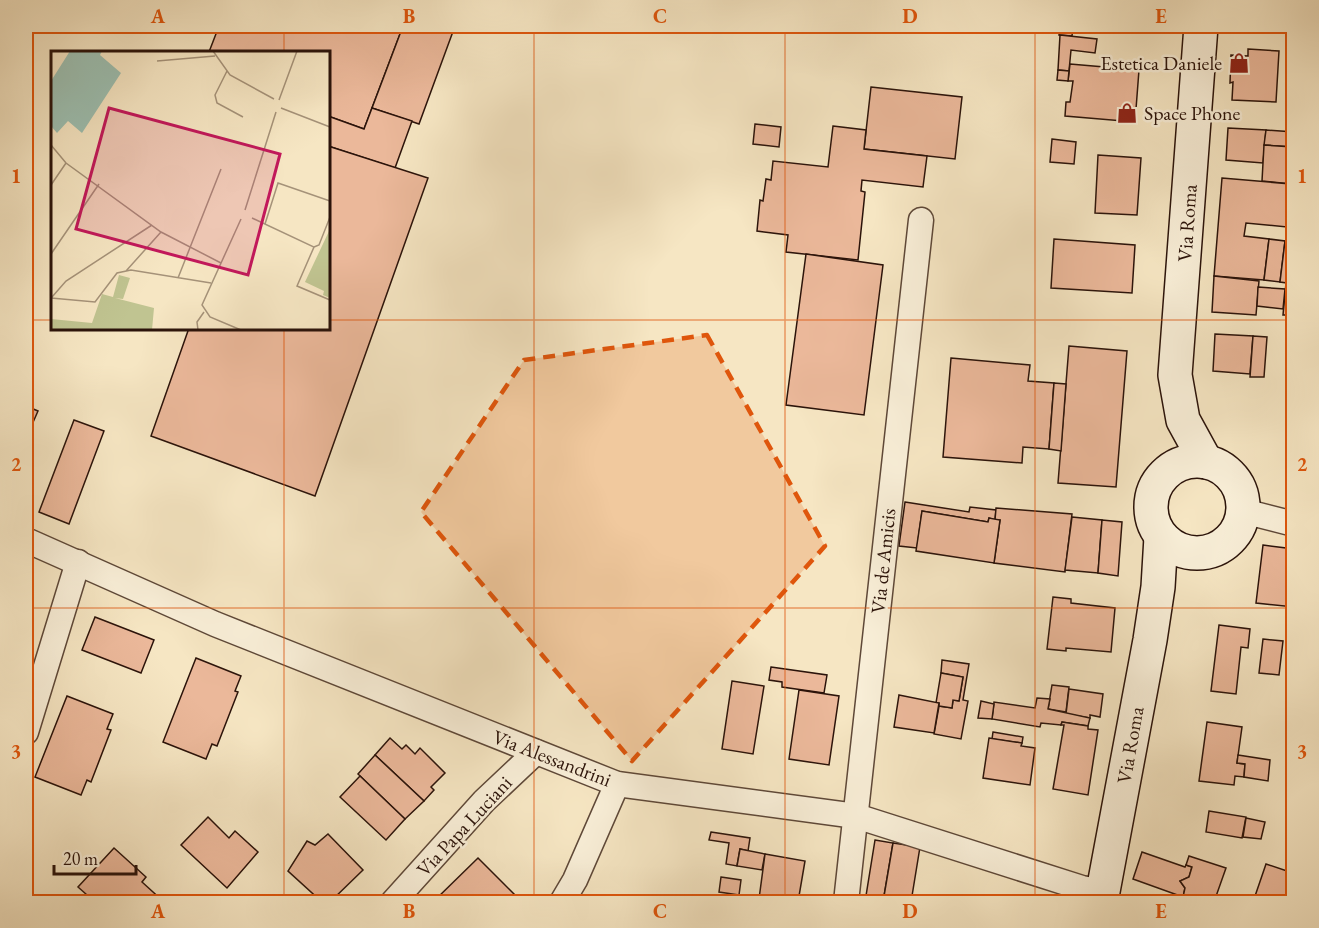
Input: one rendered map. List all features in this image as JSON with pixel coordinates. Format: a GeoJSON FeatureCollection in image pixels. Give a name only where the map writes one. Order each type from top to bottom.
{"type":"FeatureCollection","features":[{"type":"Feature","properties":{"kind":"main road","name":"Via Roma"},"geometry":{"type":"LineString","coordinates":[[1201,26],[1175,375],[1183,420],[1206,462]]}},
{"type":"Feature","properties":{"kind":"main road","name":"Via Roma"},"geometry":{"type":"LineString","coordinates":[[1102,897],[1158,587],[1161,537],[1153,524],[1150,508],[1152,493],[1160,479],[1172,468],[1183,420]]}},
{"type":"Feature","properties":{"kind":"main road"},"geometry":{"type":"LineString","coordinates":[[1161,537],[1175,548],[1192,554],[1207,553],[1221,547],[1232,538],[1240,525],[1243,511],[1238,485],[1219,466],[1206,462],[1182,463],[1172,468]]}},
{"type":"Feature","properties":{"kind":"main road"},"geometry":{"type":"LineString","coordinates":[[1158,587],[1192,554]]}},
{"type":"Feature","properties":{"kind":"street","name":"Via de Amicis"},"geometry":{"type":"LineString","coordinates":[[846,903],[921,220]]}},
{"type":"Feature","properties":{"kind":"street"},"geometry":{"type":"LineString","coordinates":[[1243,511],[1293,524]]}},
{"type":"Feature","properties":{"kind":"street","name":"Via Alessandrini"},"geometry":{"type":"LineString","coordinates":[[26,540],[215,624],[617,784],[855,816],[1082,888],[1102,897]]}},
{"type":"Feature","properties":{"kind":"street"},"geometry":{"type":"LineString","coordinates":[[26,732],[78,562]]}},
{"type":"Feature","properties":{"kind":"street","name":"Via Papa Luciani"},"geometry":{"type":"LineString","coordinates":[[393,903],[484,801],[536,752]]}},
{"type":"Feature","properties":{"kind":"street"},"geometry":{"type":"LineString","coordinates":[[562,903],[575,880],[617,784]]}},
{"type":"Feature","properties":{"kind":"highlighted area"},"geometry":{"type":"Polygon","coordinates":[[[707,335],[825,546],[632,761],[421,512],[524,360],[707,335]]]}},
{"type":"Feature","properties":{"kind":"building"},"geometry":{"type":"Polygon","coordinates":[[[219,26],[403,26],[364,129],[330,117],[330,51],[209,51],[219,26]]]}},
{"type":"Feature","properties":{"kind":"building"},"geometry":{"type":"Polygon","coordinates":[[[403,26],[455,26],[419,124],[372,108],[403,26]]]}},
{"type":"Feature","properties":{"kind":"building"},"geometry":{"type":"Polygon","coordinates":[[[1060,26],[1073,26],[1072,36],[1059,35],[1060,26]]]}},
{"type":"Feature","properties":{"kind":"building"},"geometry":{"type":"Polygon","coordinates":[[[1072,26],[1100,26],[1099,29],[1072,26]]]}},
{"type":"Feature","properties":{"kind":"building"},"geometry":{"type":"Polygon","coordinates":[[[1100,26],[1152,26],[1152,31],[1100,26]]]}},
{"type":"Feature","properties":{"kind":"building"},"geometry":{"type":"Polygon","coordinates":[[[1060,35],[1097,39],[1095,53],[1071,50],[1069,71],[1058,70],[1060,35]]]}},
{"type":"Feature","properties":{"kind":"building"},"geometry":{"type":"Polygon","coordinates":[[[1248,49],[1279,51],[1276,102],[1232,100],[1231,55],[1248,56],[1248,49]]]}},
{"type":"Feature","properties":{"kind":"building"},"geometry":{"type":"Polygon","coordinates":[[[1070,64],[1139,70],[1135,122],[1065,116],[1066,102],[1070,102],[1073,81],[1068,81],[1070,64]]]}},
{"type":"Feature","properties":{"kind":"building"},"geometry":{"type":"Polygon","coordinates":[[[1058,70],[1069,71],[1068,81],[1057,80],[1058,70]]]}},
{"type":"Feature","properties":{"kind":"building"},"geometry":{"type":"Polygon","coordinates":[[[871,87],[962,97],[955,159],[864,149],[871,87]]]}},
{"type":"Feature","properties":{"kind":"building"},"geometry":{"type":"Polygon","coordinates":[[[372,108],[412,121],[395,168],[330,147],[330,117],[364,129],[372,108]]]}},
{"type":"Feature","properties":{"kind":"building"},"geometry":{"type":"Polygon","coordinates":[[[755,124],[781,127],[779,147],[753,144],[755,124]]]}},
{"type":"Feature","properties":{"kind":"building"},"geometry":{"type":"Polygon","coordinates":[[[833,126],[866,130],[864,149],[927,156],[923,187],[862,180],[861,191],[865,192],[858,260],[786,252],[788,235],[757,231],[760,200],[763,201],[766,179],[771,180],[773,161],[828,167],[833,126]]]}},
{"type":"Feature","properties":{"kind":"building"},"geometry":{"type":"Polygon","coordinates":[[[1228,128],[1266,130],[1263,163],[1226,160],[1228,128]]]}},
{"type":"Feature","properties":{"kind":"building"},"geometry":{"type":"Polygon","coordinates":[[[1266,130],[1294,132],[1293,147],[1264,145],[1266,130]]]}},
{"type":"Feature","properties":{"kind":"building"},"geometry":{"type":"Polygon","coordinates":[[[1052,139],[1076,142],[1074,164],[1050,162],[1052,139]]]}},
{"type":"Feature","properties":{"kind":"building"},"geometry":{"type":"Polygon","coordinates":[[[1264,145],[1293,147],[1291,184],[1262,181],[1264,145]]]}},
{"type":"Feature","properties":{"kind":"building"},"geometry":{"type":"Polygon","coordinates":[[[1294,146],[1294,184],[1291,184],[1294,146]]]}},
{"type":"Feature","properties":{"kind":"building"},"geometry":{"type":"Polygon","coordinates":[[[330,147],[428,178],[315,496],[151,436],[188,330],[330,330],[330,147]]]}},
{"type":"Feature","properties":{"kind":"building"},"geometry":{"type":"Polygon","coordinates":[[[1098,155],[1141,158],[1137,215],[1095,213],[1098,155]]]}},
{"type":"Feature","properties":{"kind":"building"},"geometry":{"type":"Polygon","coordinates":[[[1222,178],[1291,184],[1287,227],[1246,223],[1244,236],[1269,239],[1264,280],[1214,276],[1222,178]]]}},
{"type":"Feature","properties":{"kind":"building"},"geometry":{"type":"Polygon","coordinates":[[[1291,184],[1294,184],[1294,199],[1289,199],[1291,184]]]}},
{"type":"Feature","properties":{"kind":"building"},"geometry":{"type":"Polygon","coordinates":[[[1054,239],[1135,245],[1132,293],[1051,288],[1054,239]]]}},
{"type":"Feature","properties":{"kind":"building"},"geometry":{"type":"Polygon","coordinates":[[[1269,239],[1285,241],[1280,282],[1264,280],[1269,239]]]}},
{"type":"Feature","properties":{"kind":"building"},"geometry":{"type":"Polygon","coordinates":[[[1285,241],[1294,242],[1294,284],[1280,282],[1285,241]]]}},
{"type":"Feature","properties":{"kind":"building"},"geometry":{"type":"Polygon","coordinates":[[[806,254],[883,265],[864,415],[786,405],[806,254]]]}},
{"type":"Feature","properties":{"kind":"building"},"geometry":{"type":"Polygon","coordinates":[[[1214,276],[1259,281],[1256,315],[1212,312],[1214,276]]]}},
{"type":"Feature","properties":{"kind":"building"},"geometry":{"type":"Polygon","coordinates":[[[1286,283],[1294,284],[1294,315],[1283,315],[1286,283]]]}},
{"type":"Feature","properties":{"kind":"building"},"geometry":{"type":"Polygon","coordinates":[[[1258,287],[1285,289],[1283,309],[1257,306],[1258,287]]]}},
{"type":"Feature","properties":{"kind":"building"},"geometry":{"type":"Polygon","coordinates":[[[1215,334],[1253,336],[1250,374],[1213,371],[1215,334]]]}},
{"type":"Feature","properties":{"kind":"building"},"geometry":{"type":"Polygon","coordinates":[[[1253,336],[1267,337],[1264,377],[1250,377],[1253,336]]]}},
{"type":"Feature","properties":{"kind":"building"},"geometry":{"type":"Polygon","coordinates":[[[1069,346],[1127,351],[1116,487],[1058,483],[1069,346]]]}},
{"type":"Feature","properties":{"kind":"building"},"geometry":{"type":"Polygon","coordinates":[[[951,358],[1030,365],[1028,381],[1054,383],[1049,449],[1023,447],[1022,463],[943,457],[951,358]]]}},
{"type":"Feature","properties":{"kind":"building"},"geometry":{"type":"Polygon","coordinates":[[[1054,383],[1066,384],[1061,451],[1049,449],[1054,383]]]}},
{"type":"Feature","properties":{"kind":"building"},"geometry":{"type":"Polygon","coordinates":[[[26,406],[38,411],[31,427],[26,424],[26,406]]]}},
{"type":"Feature","properties":{"kind":"building"},"geometry":{"type":"Polygon","coordinates":[[[74,420],[104,431],[69,524],[39,512],[74,420]]]}},
{"type":"Feature","properties":{"kind":"building"},"geometry":{"type":"Polygon","coordinates":[[[26,424],[31,427],[26,442],[26,424]]]}},
{"type":"Feature","properties":{"kind":"building"},"geometry":{"type":"Polygon","coordinates":[[[905,502],[969,512],[970,507],[996,510],[995,520],[989,518],[988,522],[922,511],[917,548],[899,546],[905,502]]]}},
{"type":"Feature","properties":{"kind":"building"},"geometry":{"type":"Polygon","coordinates":[[[996,508],[1072,514],[1065,572],[994,563],[1000,520],[995,520],[996,508]]]}},
{"type":"Feature","properties":{"kind":"building"},"geometry":{"type":"Polygon","coordinates":[[[922,511],[988,522],[989,518],[1000,520],[994,563],[916,551],[922,511]]]}},
{"type":"Feature","properties":{"kind":"building"},"geometry":{"type":"Polygon","coordinates":[[[1072,517],[1102,520],[1098,573],[1065,570],[1072,517]]]}},
{"type":"Feature","properties":{"kind":"building"},"geometry":{"type":"Polygon","coordinates":[[[1102,520],[1122,522],[1118,576],[1098,573],[1102,520]]]}},
{"type":"Feature","properties":{"kind":"building"},"geometry":{"type":"Polygon","coordinates":[[[1263,545],[1294,549],[1294,607],[1256,603],[1263,545]]]}},
{"type":"Feature","properties":{"kind":"building"},"geometry":{"type":"Polygon","coordinates":[[[1053,597],[1071,599],[1071,603],[1115,608],[1111,652],[1066,648],[1066,651],[1047,649],[1053,597]]]}},
{"type":"Feature","properties":{"kind":"building"},"geometry":{"type":"Polygon","coordinates":[[[95,617],[154,640],[141,673],[82,650],[95,617]]]}},
{"type":"Feature","properties":{"kind":"building"},"geometry":{"type":"Polygon","coordinates":[[[1219,625],[1250,629],[1248,648],[1241,647],[1236,694],[1211,691],[1219,625]]]}},
{"type":"Feature","properties":{"kind":"building"},"geometry":{"type":"Polygon","coordinates":[[[1263,639],[1283,641],[1279,675],[1259,673],[1263,639]]]}},
{"type":"Feature","properties":{"kind":"building"},"geometry":{"type":"Polygon","coordinates":[[[196,658],[241,676],[235,691],[238,692],[217,746],[212,744],[206,759],[163,742],[196,658]]]}},
{"type":"Feature","properties":{"kind":"building"},"geometry":{"type":"Polygon","coordinates":[[[942,660],[969,664],[963,700],[968,701],[961,739],[934,734],[939,706],[952,708],[953,700],[959,701],[963,677],[941,673],[942,660]]]}},
{"type":"Feature","properties":{"kind":"building"},"geometry":{"type":"Polygon","coordinates":[[[771,667],[827,675],[824,693],[782,687],[782,682],[769,680],[771,667]]]}},
{"type":"Feature","properties":{"kind":"building"},"geometry":{"type":"Polygon","coordinates":[[[941,673],[963,677],[959,701],[953,700],[952,708],[939,706],[939,703],[936,703],[941,673]]]}},
{"type":"Feature","properties":{"kind":"building"},"geometry":{"type":"Polygon","coordinates":[[[732,681],[764,686],[753,754],[722,749],[732,681]]]}},
{"type":"Feature","properties":{"kind":"building"},"geometry":{"type":"Polygon","coordinates":[[[1052,685],[1069,687],[1066,712],[1048,709],[1052,685]]]}},
{"type":"Feature","properties":{"kind":"building"},"geometry":{"type":"Polygon","coordinates":[[[1069,689],[1103,694],[1100,717],[1090,715],[1090,718],[1066,714],[1069,689]]]}},
{"type":"Feature","properties":{"kind":"building"},"geometry":{"type":"Polygon","coordinates":[[[799,690],[839,696],[829,765],[789,759],[799,690]]]}},
{"type":"Feature","properties":{"kind":"building"},"geometry":{"type":"Polygon","coordinates":[[[899,695],[939,703],[934,733],[894,727],[899,695]]]}},
{"type":"Feature","properties":{"kind":"building"},"geometry":{"type":"Polygon","coordinates":[[[67,696],[113,714],[107,729],[111,730],[91,782],[87,780],[81,795],[35,777],[67,696]]]}},
{"type":"Feature","properties":{"kind":"building"},"geometry":{"type":"Polygon","coordinates":[[[1037,698],[1050,699],[1048,709],[1090,718],[1088,726],[1062,722],[1061,725],[1041,723],[1040,727],[992,719],[994,702],[1035,708],[1037,698]]]}},
{"type":"Feature","properties":{"kind":"building"},"geometry":{"type":"Polygon","coordinates":[[[981,701],[994,704],[992,719],[978,718],[981,701]]]}},
{"type":"Feature","properties":{"kind":"building"},"geometry":{"type":"Polygon","coordinates":[[[1062,722],[1098,730],[1088,795],[1053,789],[1064,725],[1061,725],[1062,722]]]}},
{"type":"Feature","properties":{"kind":"building"},"geometry":{"type":"Polygon","coordinates":[[[1207,722],[1242,727],[1237,763],[1245,764],[1244,777],[1235,776],[1234,785],[1199,781],[1207,722]]]}},
{"type":"Feature","properties":{"kind":"building"},"geometry":{"type":"Polygon","coordinates":[[[993,732],[1023,737],[1022,743],[992,739],[993,732]]]}},
{"type":"Feature","properties":{"kind":"building"},"geometry":{"type":"Polygon","coordinates":[[[390,738],[402,749],[406,745],[415,754],[420,748],[445,773],[431,787],[434,790],[424,801],[375,755],[390,738]]]}},
{"type":"Feature","properties":{"kind":"building"},"geometry":{"type":"Polygon","coordinates":[[[989,738],[1022,743],[1021,746],[1035,748],[1030,785],[983,778],[989,738]]]}},
{"type":"Feature","properties":{"kind":"building"},"geometry":{"type":"Polygon","coordinates":[[[375,755],[424,801],[405,819],[358,774],[375,755]]]}},
{"type":"Feature","properties":{"kind":"building"},"geometry":{"type":"Polygon","coordinates":[[[1238,755],[1270,760],[1268,781],[1244,777],[1245,764],[1237,763],[1238,755]]]}},
{"type":"Feature","properties":{"kind":"building"},"geometry":{"type":"Polygon","coordinates":[[[360,776],[405,819],[386,840],[340,797],[360,776]]]}},
{"type":"Feature","properties":{"kind":"building"},"geometry":{"type":"Polygon","coordinates":[[[1209,811],[1246,817],[1242,838],[1206,832],[1209,811]]]}},
{"type":"Feature","properties":{"kind":"building"},"geometry":{"type":"Polygon","coordinates":[[[208,817],[229,838],[235,831],[258,852],[227,888],[181,845],[208,817]]]}},
{"type":"Feature","properties":{"kind":"building"},"geometry":{"type":"Polygon","coordinates":[[[1246,818],[1265,822],[1261,839],[1243,837],[1246,818]]]}},
{"type":"Feature","properties":{"kind":"building"},"geometry":{"type":"Polygon","coordinates":[[[711,832],[750,838],[748,851],[740,849],[737,866],[726,864],[729,843],[709,840],[711,832]]]}},
{"type":"Feature","properties":{"kind":"building"},"geometry":{"type":"Polygon","coordinates":[[[328,834],[363,870],[330,902],[322,902],[288,871],[307,841],[315,845],[328,834]]]}},
{"type":"Feature","properties":{"kind":"building"},"geometry":{"type":"Polygon","coordinates":[[[875,840],[893,843],[883,902],[865,902],[875,840]]]}},
{"type":"Feature","properties":{"kind":"building"},"geometry":{"type":"Polygon","coordinates":[[[893,843],[920,847],[911,902],[883,902],[893,843]]]}},
{"type":"Feature","properties":{"kind":"building"},"geometry":{"type":"Polygon","coordinates":[[[114,848],[146,877],[142,882],[164,902],[95,902],[78,887],[114,848]]]}},
{"type":"Feature","properties":{"kind":"building"},"geometry":{"type":"Polygon","coordinates":[[[740,849],[765,854],[762,870],[737,866],[740,849]]]}},
{"type":"Feature","properties":{"kind":"building"},"geometry":{"type":"Polygon","coordinates":[[[1142,852],[1185,867],[1186,865],[1192,867],[1189,877],[1180,881],[1185,888],[1183,897],[1133,879],[1142,852]]]}},
{"type":"Feature","properties":{"kind":"building"},"geometry":{"type":"Polygon","coordinates":[[[765,854],[805,861],[798,902],[759,899],[765,854]]]}},
{"type":"Feature","properties":{"kind":"building"},"geometry":{"type":"Polygon","coordinates":[[[1189,856],[1226,868],[1214,902],[1200,902],[1183,897],[1185,888],[1180,881],[1189,877],[1192,867],[1186,865],[1189,856]]]}},
{"type":"Feature","properties":{"kind":"building"},"geometry":{"type":"Polygon","coordinates":[[[478,858],[515,895],[508,902],[433,902],[478,858]]]}},
{"type":"Feature","properties":{"kind":"building"},"geometry":{"type":"Polygon","coordinates":[[[1266,864],[1293,873],[1284,902],[1253,902],[1266,864]]]}},
{"type":"Feature","properties":{"kind":"building"},"geometry":{"type":"Polygon","coordinates":[[[721,877],[741,880],[739,895],[719,892],[721,877]]]}},
{"type":"Feature","properties":{"kind":"place","name":"Estetica Daniele"},"geometry":{"type":"Point","coordinates":[1239,63]}},
{"type":"Feature","properties":{"kind":"place","name":"Space Phone"},"geometry":{"type":"Point","coordinates":[1127,113]}}]}
